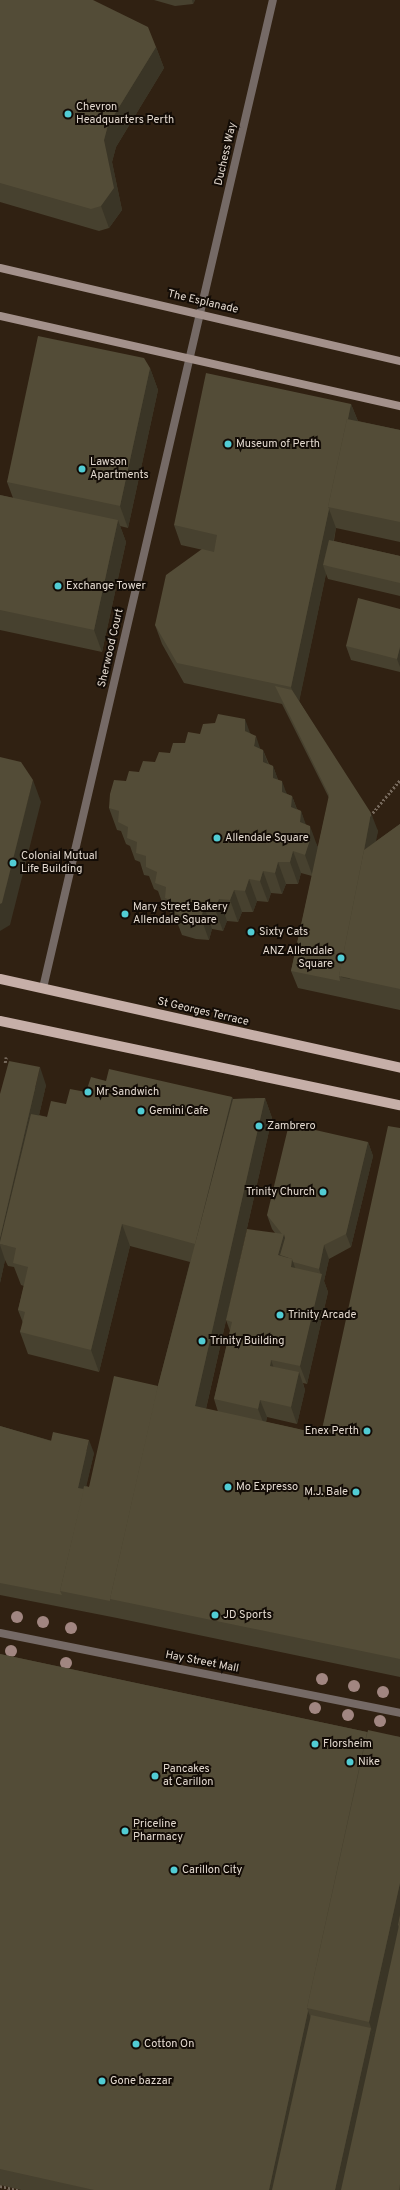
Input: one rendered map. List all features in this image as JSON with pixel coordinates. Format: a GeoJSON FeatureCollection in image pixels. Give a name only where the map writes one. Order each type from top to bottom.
{"type":"FeatureCollection","features":[{"type":"Feature","properties":{"kind":"main road","name":"The Esplanade"},"geometry":{"type":"LineString","coordinates":[[0,268],[201,313],[400,361]]}},
{"type":"Feature","properties":{"kind":"main road"},"geometry":{"type":"LineString","coordinates":[[0,316],[190,360],[400,406]]}},
{"type":"Feature","properties":{"kind":"main road","name":"St Georges Terrace"},"geometry":{"type":"LineString","coordinates":[[0,979],[400,1068]]}},
{"type":"Feature","properties":{"kind":"main road"},"geometry":{"type":"LineString","coordinates":[[0,1021],[400,1105]]}},
{"type":"Feature","properties":{"kind":"street","name":"Duchess Way"},"geometry":{"type":"LineString","coordinates":[[201,313],[273,0]]}},
{"type":"Feature","properties":{"kind":"street","name":"Sherwood Court"},"geometry":{"type":"LineString","coordinates":[[43,988],[201,313]]}},
{"type":"Feature","properties":{"kind":"street","name":"Hay Street Mall"},"geometry":{"type":"LineString","coordinates":[[0,1633],[400,1713]]}},
{"type":"Feature","properties":{"kind":"path"},"geometry":{"type":"LineString","coordinates":[[364,823],[400,780]]}},
{"type":"Feature","properties":{"kind":"path"},"geometry":{"type":"LineString","coordinates":[[5,1063],[6,1057]]}},
{"type":"Feature","properties":{"kind":"path"},"geometry":{"type":"LineString","coordinates":[[0,2186],[19,2190]]}},
{"type":"Feature","properties":{"kind":"building","name":"Chevron Headquarters Perth"},"geometry":{"type":"Polygon","coordinates":[[[0,0],[93,0],[148,27],[156,47],[108,125],[104,140],[114,188],[101,206],[91,209],[0,183],[0,0]]]}},
{"type":"Feature","properties":{"kind":"building","name":"Lawson Apartments"},"geometry":{"type":"Polygon","coordinates":[[[38,336],[144,358],[150,368],[120,506],[7,482],[38,336]]]}},
{"type":"Feature","properties":{"kind":"building"},"geometry":{"type":"Polygon","coordinates":[[[206,373],[351,404],[291,687],[177,663],[155,625],[166,575],[202,549],[214,552],[217,535],[174,525],[206,373]]]}},
{"type":"Feature","properties":{"kind":"building"},"geometry":{"type":"Polygon","coordinates":[[[347,419],[400,430],[400,522],[328,507],[347,419]]]}},
{"type":"Feature","properties":{"kind":"building","name":"Exchange Tower"},"geometry":{"type":"Polygon","coordinates":[[[0,495],[118,520],[94,630],[0,610],[0,495]]]}},
{"type":"Feature","properties":{"kind":"building"},"geometry":{"type":"Polygon","coordinates":[[[329,540],[400,556],[400,583],[323,565],[329,540]]]}},
{"type":"Feature","properties":{"kind":"building"},"geometry":{"type":"Polygon","coordinates":[[[358,598],[400,609],[400,647],[397,659],[346,646],[358,598]]]}},
{"type":"Feature","properties":{"kind":"building"},"geometry":{"type":"Polygon","coordinates":[[[275,686],[292,690],[371,813],[339,976],[340,981],[291,971],[329,795],[275,686]]]}},
{"type":"Feature","properties":{"kind":"building","name":"Allendale Square"},"geometry":{"type":"Polygon","coordinates":[[[218,714],[245,719],[245,731],[256,736],[254,746],[263,750],[263,762],[273,766],[273,778],[282,781],[282,792],[292,796],[291,807],[301,811],[300,822],[310,826],[310,840],[305,855],[293,851],[290,862],[278,862],[275,873],[263,871],[260,881],[249,879],[245,891],[234,890],[230,900],[219,899],[215,909],[204,907],[201,918],[188,917],[174,913],[174,902],[165,898],[166,887],[155,883],[157,872],[146,867],[146,856],[136,853],[137,842],[127,838],[128,827],[118,822],[119,811],[109,808],[110,794],[114,780],[126,781],[129,771],[139,772],[143,761],[155,762],[159,752],[170,753],[173,743],[185,743],[188,732],[200,734],[203,724],[215,723],[218,714]]]}},
{"type":"Feature","properties":{"kind":"building"},"geometry":{"type":"Polygon","coordinates":[[[0,757],[21,762],[33,780],[2,903],[0,904],[0,757]]]}},
{"type":"Feature","properties":{"kind":"building"},"geometry":{"type":"Polygon","coordinates":[[[400,824],[400,989],[339,976],[364,850],[400,824]]]}},
{"type":"Feature","properties":{"kind":"building"},"geometry":{"type":"Polygon","coordinates":[[[9,1061],[40,1067],[0,1238],[0,1094],[9,1061]]]}},
{"type":"Feature","properties":{"kind":"building"},"geometry":{"type":"Polygon","coordinates":[[[109,1069],[232,1097],[195,1244],[122,1224],[91,1350],[20,1332],[25,1312],[18,1310],[28,1267],[13,1263],[16,1248],[0,1244],[0,1242],[31,1114],[47,1117],[51,1101],[66,1104],[70,1089],[86,1092],[91,1077],[106,1081],[109,1069]]]}},
{"type":"Feature","properties":{"kind":"building"},"geometry":{"type":"Polygon","coordinates":[[[265,1098],[195,1406],[321,1434],[388,1126],[400,1128],[400,1659],[110,1599],[155,1397],[233,1099],[265,1098]]]}},
{"type":"Feature","properties":{"kind":"building","name":"Trinity Church"},"geometry":{"type":"Polygon","coordinates":[[[289,1124],[368,1142],[346,1234],[324,1245],[319,1269],[293,1262],[292,1259],[280,1255],[285,1238],[284,1234],[282,1234],[267,1215],[289,1124]]]}},
{"type":"Feature","properties":{"kind":"building","name":"Trinity Arcade"},"geometry":{"type":"Polygon","coordinates":[[[247,1229],[284,1234],[278,1255],[292,1259],[291,1267],[322,1274],[300,1366],[271,1360],[270,1366],[299,1372],[291,1407],[260,1400],[258,1409],[214,1399],[232,1322],[226,1320],[247,1229]]]}},
{"type":"Feature","properties":{"kind":"building"},"geometry":{"type":"Polygon","coordinates":[[[114,1376],[158,1386],[110,1601],[60,1591],[84,1486],[89,1487],[114,1376]]]}},
{"type":"Feature","properties":{"kind":"building"},"geometry":{"type":"Polygon","coordinates":[[[0,1426],[51,1441],[53,1432],[89,1440],[78,1488],[84,1489],[60,1591],[62,1595],[0,1583],[0,1426]]]}},
{"type":"Feature","properties":{"kind":"building","name":"Carillon City"},"geometry":{"type":"Polygon","coordinates":[[[0,1654],[367,1732],[269,2190],[94,2190],[0,2169],[0,1654]]]}},
{"type":"Feature","properties":{"kind":"building"},"geometry":{"type":"Polygon","coordinates":[[[368,1730],[400,1737],[400,1883],[369,2022],[307,2008],[368,1730]]]}},
{"type":"Feature","properties":{"kind":"building"},"geometry":{"type":"Polygon","coordinates":[[[400,1921],[399,2190],[341,2190],[400,1921]]]}},
{"type":"Feature","properties":{"kind":"building"},"geometry":{"type":"Polygon","coordinates":[[[311,2015],[371,2028],[335,2190],[272,2190],[311,2015]]]}},
{"type":"Feature","properties":{"kind":"place","name":"Chevron Headquarters Perth"},"geometry":{"type":"Point","coordinates":[68,114]}},
{"type":"Feature","properties":{"kind":"place","name":"Museum of Perth"},"geometry":{"type":"Point","coordinates":[228,444]}},
{"type":"Feature","properties":{"kind":"place","name":"Lawson Apartments"},"geometry":{"type":"Point","coordinates":[82,469]}},
{"type":"Feature","properties":{"kind":"place","name":"Exchange Tower"},"geometry":{"type":"Point","coordinates":[58,586]}},
{"type":"Feature","properties":{"kind":"place","name":"Allendale Square"},"geometry":{"type":"Point","coordinates":[217,838]}},
{"type":"Feature","properties":{"kind":"place","name":"Colonial Mutual Life Building"},"geometry":{"type":"Point","coordinates":[13,863]}},
{"type":"Feature","properties":{"kind":"place","name":"Mary Street Bakery Allendale Square"},"geometry":{"type":"Point","coordinates":[125,914]}},
{"type":"Feature","properties":{"kind":"place","name":"Sixty Cats"},"geometry":{"type":"Point","coordinates":[251,932]}},
{"type":"Feature","properties":{"kind":"place","name":"ANZ Allendale Square"},"geometry":{"type":"Point","coordinates":[341,958]}},
{"type":"Feature","properties":{"kind":"place","name":"Mr Sandwich"},"geometry":{"type":"Point","coordinates":[88,1092]}},
{"type":"Feature","properties":{"kind":"place","name":"Gemini Cafe"},"geometry":{"type":"Point","coordinates":[141,1111]}},
{"type":"Feature","properties":{"kind":"place","name":"Zambrero"},"geometry":{"type":"Point","coordinates":[259,1126]}},
{"type":"Feature","properties":{"kind":"place","name":"Trinity Church"},"geometry":{"type":"Point","coordinates":[323,1192]}},
{"type":"Feature","properties":{"kind":"place","name":"Trinity Arcade"},"geometry":{"type":"Point","coordinates":[280,1315]}},
{"type":"Feature","properties":{"kind":"place","name":"Trinity Building"},"geometry":{"type":"Point","coordinates":[202,1341]}},
{"type":"Feature","properties":{"kind":"place","name":"Enex Perth"},"geometry":{"type":"Point","coordinates":[367,1431]}},
{"type":"Feature","properties":{"kind":"place","name":"Mo Expresso"},"geometry":{"type":"Point","coordinates":[228,1487]}},
{"type":"Feature","properties":{"kind":"place","name":"M.J. Bale"},"geometry":{"type":"Point","coordinates":[356,1492]}},
{"type":"Feature","properties":{"kind":"place","name":"JD Sports"},"geometry":{"type":"Point","coordinates":[215,1615]}},
{"type":"Feature","properties":{"kind":"place","name":"Florsheim"},"geometry":{"type":"Point","coordinates":[315,1744]}},
{"type":"Feature","properties":{"kind":"place","name":"Nike"},"geometry":{"type":"Point","coordinates":[350,1762]}},
{"type":"Feature","properties":{"kind":"place","name":"Pancakes at Carillon"},"geometry":{"type":"Point","coordinates":[155,1776]}},
{"type":"Feature","properties":{"kind":"place","name":"Priceline Pharmacy"},"geometry":{"type":"Point","coordinates":[125,1831]}},
{"type":"Feature","properties":{"kind":"place","name":"Carillon City"},"geometry":{"type":"Point","coordinates":[174,1870]}},
{"type":"Feature","properties":{"kind":"place","name":"Cotton On"},"geometry":{"type":"Point","coordinates":[136,2044]}},
{"type":"Feature","properties":{"kind":"place","name":"Gone bazzar"},"geometry":{"type":"Point","coordinates":[102,2081]}}]}
